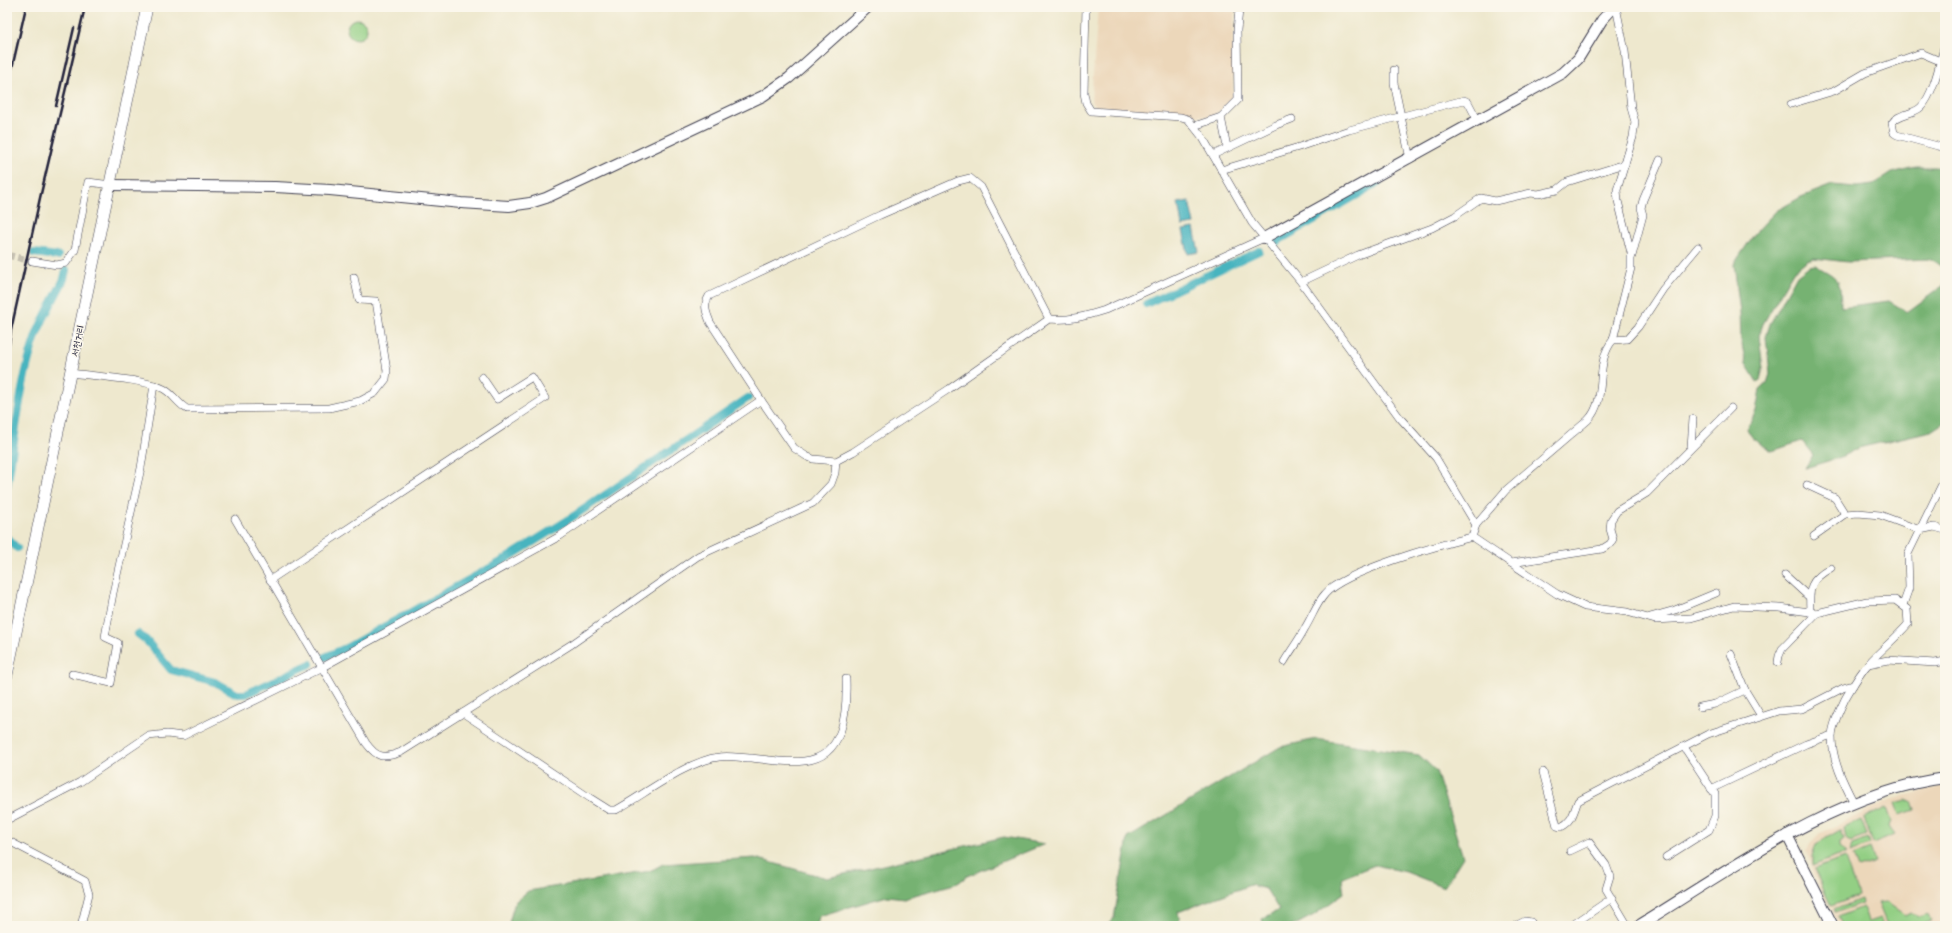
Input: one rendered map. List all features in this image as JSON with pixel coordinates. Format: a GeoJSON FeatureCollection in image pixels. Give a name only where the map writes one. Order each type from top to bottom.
{"type":"FeatureCollection","features":[{"type":"Feature","properties":{"kind":"main road","name":"서천거리"},"geometry":{"type":"LineString","coordinates":[[7,675],[111,185],[147,7]]}},
{"type":"Feature","properties":{"kind":"street"},"geometry":{"type":"LineString","coordinates":[[32,261],[57,265],[66,263],[75,250],[88,182],[111,185],[330,190],[461,203],[509,206],[530,203],[546,198],[763,96],[789,78],[868,7]]}},
{"type":"Feature","properties":{"kind":"street"},"geometry":{"type":"LineString","coordinates":[[1086,7],[1084,93],[1086,103],[1091,111],[1181,117],[1188,119],[1213,155],[1252,224],[1301,282],[1400,418],[1436,458],[1476,525]]}},
{"type":"Feature","properties":{"kind":"street"},"geometry":{"type":"LineString","coordinates":[[1049,319],[981,187],[970,178],[958,181],[880,215],[709,296],[705,303],[705,309],[710,322],[794,448],[813,459],[836,461],[853,452],[909,415],[1049,319],[1060,320],[1081,318],[1106,310],[1264,238],[1563,74],[1578,59],[1602,20],[1615,7]]}},
{"type":"Feature","properties":{"kind":"street"},"geometry":{"type":"LineString","coordinates":[[1472,537],[1476,525],[1506,490],[1568,438],[1595,413],[1600,400],[1604,357],[1607,347],[1613,340],[1631,268],[1629,245],[1618,201],[1618,183],[1633,137],[1635,122],[1631,108],[1625,51],[1615,7]]}},
{"type":"Feature","properties":{"kind":"street"},"geometry":{"type":"LineString","coordinates":[[1194,126],[1222,117],[1238,100],[1237,30],[1239,10]]}},
{"type":"Feature","properties":{"kind":"street"},"geometry":{"type":"LineString","coordinates":[[1945,44],[1936,77],[1921,107],[1894,119],[1892,123],[1892,129],[1897,135],[1945,148]]}},
{"type":"Feature","properties":{"kind":"street"},"geometry":{"type":"LineString","coordinates":[[1791,104],[1834,91],[1865,73],[1921,53],[1940,62]]}},
{"type":"Feature","properties":{"kind":"street"},"geometry":{"type":"LineString","coordinates":[[1394,70],[1394,83],[1410,159]]}},
{"type":"Feature","properties":{"kind":"street"},"geometry":{"type":"LineString","coordinates":[[1221,170],[1299,147],[1349,130],[1464,100],[1468,102],[1478,121]]}},
{"type":"Feature","properties":{"kind":"street"},"geometry":{"type":"LineString","coordinates":[[1222,117],[1227,147]]}},
{"type":"Feature","properties":{"kind":"street"},"geometry":{"type":"LineString","coordinates":[[1213,155],[1227,147],[1292,119]]}},
{"type":"Feature","properties":{"kind":"street"},"geometry":{"type":"LineString","coordinates":[[1631,260],[1643,215],[1640,208],[1660,160]]}},
{"type":"Feature","properties":{"kind":"street"},"geometry":{"type":"LineString","coordinates":[[1301,282],[1358,255],[1432,228],[1455,216],[1480,198],[1494,201],[1531,193],[1538,194],[1557,190],[1567,182],[1625,164]]}},
{"type":"Feature","properties":{"kind":"street"},"geometry":{"type":"LineString","coordinates":[[1613,340],[1627,339],[1638,327],[1663,289],[1698,247]]}},
{"type":"Feature","properties":{"kind":"street"},"geometry":{"type":"LineString","coordinates":[[71,373],[154,386],[168,392],[179,404],[187,409],[329,408],[360,401],[381,387],[386,380],[387,371],[376,301],[359,300],[354,277]]}},
{"type":"Feature","properties":{"kind":"street"},"geometry":{"type":"LineString","coordinates":[[270,580],[545,398],[532,377],[497,400],[482,377]]}},
{"type":"Feature","properties":{"kind":"street"},"geometry":{"type":"LineString","coordinates":[[72,674],[111,683],[118,643],[105,637],[113,593],[141,468],[154,386]]}},
{"type":"Feature","properties":{"kind":"street"},"geometry":{"type":"LineString","coordinates":[[7,820],[80,782],[148,736],[167,734],[183,736],[321,668],[560,536],[761,400]]}},
{"type":"Feature","properties":{"kind":"street"},"geometry":{"type":"LineString","coordinates":[[1511,562],[1602,549],[1610,544],[1613,538],[1610,529],[1611,520],[1616,511],[1647,493],[1732,408]]}},
{"type":"Feature","properties":{"kind":"street"},"geometry":{"type":"LineString","coordinates":[[1692,447],[1693,419]]}},
{"type":"Feature","properties":{"kind":"street"},"geometry":{"type":"LineString","coordinates":[[235,519],[366,743],[374,754],[382,757],[401,752],[572,644],[698,556],[813,503],[831,484],[835,473],[836,461]]}},
{"type":"Feature","properties":{"kind":"street"},"geometry":{"type":"LineString","coordinates":[[1902,605],[1909,588],[1908,554],[1945,478]]}},
{"type":"Feature","properties":{"kind":"street"},"geometry":{"type":"LineString","coordinates":[[1806,485],[1835,498],[1845,514]]}},
{"type":"Feature","properties":{"kind":"street"},"geometry":{"type":"LineString","coordinates":[[1814,536],[1845,514],[1858,513],[1880,515],[1920,530],[1934,527],[1945,530]]}},
{"type":"Feature","properties":{"kind":"street"},"geometry":{"type":"LineString","coordinates":[[1284,662],[1325,594],[1342,580],[1438,546],[1472,537],[1557,594],[1585,607],[1627,612],[1655,620],[1691,618],[1734,606],[1780,608],[1813,613],[1881,599],[1895,600],[1907,609],[1908,624],[1893,641],[1868,664],[1853,685],[1839,712],[1832,735],[1834,756],[1841,777],[1854,803]]}},
{"type":"Feature","properties":{"kind":"street"},"geometry":{"type":"LineString","coordinates":[[1813,613],[1809,597],[1811,585],[1814,579],[1831,568]]}},
{"type":"Feature","properties":{"kind":"street"},"geometry":{"type":"LineString","coordinates":[[1785,575],[1809,597]]}},
{"type":"Feature","properties":{"kind":"street"},"geometry":{"type":"LineString","coordinates":[[1648,618],[1675,610],[1716,593]]}},
{"type":"Feature","properties":{"kind":"street"},"geometry":{"type":"LineString","coordinates":[[1778,662],[1782,649],[1813,613]]}},
{"type":"Feature","properties":{"kind":"street"},"geometry":{"type":"LineString","coordinates":[[1731,654],[1745,690],[1761,716]]}},
{"type":"Feature","properties":{"kind":"street"},"geometry":{"type":"LineString","coordinates":[[1868,664],[1888,660],[1935,664],[1945,661]]}},
{"type":"Feature","properties":{"kind":"street"},"geometry":{"type":"LineString","coordinates":[[463,713],[590,798],[609,810],[616,810],[704,760],[719,757],[804,761],[826,754],[836,741],[844,722],[846,679]]}},
{"type":"Feature","properties":{"kind":"street"},"geometry":{"type":"LineString","coordinates":[[1543,772],[1552,812],[1557,826],[1561,827],[1573,817],[1578,802],[1708,734],[1779,711],[1802,709],[1843,688],[1853,685]]}},
{"type":"Feature","properties":{"kind":"street"},"geometry":{"type":"LineString","coordinates":[[1700,707],[1715,704],[1745,690]]}},
{"type":"Feature","properties":{"kind":"street"},"geometry":{"type":"LineString","coordinates":[[1711,789],[1806,744],[1832,735]]}},
{"type":"Feature","properties":{"kind":"street"},"geometry":{"type":"LineString","coordinates":[[1666,857],[1709,830],[1715,816],[1715,794],[1684,747]]}},
{"type":"Feature","properties":{"kind":"street"},"geometry":{"type":"LineString","coordinates":[[1638,926],[1788,836],[1854,803],[1870,796],[1904,786],[1928,780],[1945,778]]}},
{"type":"Feature","properties":{"kind":"street"},"geometry":{"type":"LineString","coordinates":[[1788,836],[1832,923],[1820,926]]}},
{"type":"Feature","properties":{"kind":"street"},"geometry":{"type":"LineString","coordinates":[[7,840],[85,881],[89,894],[81,926]]}},
{"type":"Feature","properties":{"kind":"street"},"geometry":{"type":"LineString","coordinates":[[1570,851],[1589,842],[1606,865],[1610,876],[1606,889],[1628,926]]}},
{"type":"Feature","properties":{"kind":"street"},"geometry":{"type":"LineString","coordinates":[[1571,926],[1612,898]]}},
{"type":"Feature","properties":{"kind":"street"},"geometry":{"type":"LineString","coordinates":[[1515,926],[1525,921],[1531,922],[1533,926]]}},
{"type":"Feature","properties":{"kind":"shaded area"},"geometry":{"type":"Polygon","coordinates":[[[1098,7],[1216,7],[1216,9],[1235,11],[1233,37],[1233,95],[1227,105],[1211,117],[1095,106],[1091,102],[1098,7]]]}},
{"type":"Feature","properties":{"kind":"shaded area"},"geometry":{"type":"Polygon","coordinates":[[[1945,786],[1945,926],[1840,926],[1813,875],[1807,850],[1810,843],[1819,834],[1894,798],[1945,786]]]}},
{"type":"Feature","properties":{"kind":"green space"},"geometry":{"type":"Polygon","coordinates":[[[353,19],[361,19],[367,25],[367,33],[361,39],[353,39],[347,33],[347,25],[353,19]]]}},
{"type":"Feature","properties":{"kind":"green space"},"geometry":{"type":"Polygon","coordinates":[[[1916,167],[1945,167],[1945,267],[1943,268],[1931,259],[1848,262],[1814,258],[1807,260],[1793,272],[1763,324],[1759,336],[1763,369],[1760,380],[1757,382],[1746,364],[1741,340],[1740,312],[1734,264],[1755,233],[1776,211],[1801,197],[1832,185],[1856,187],[1873,185],[1891,173],[1916,167]]]}},
{"type":"Feature","properties":{"kind":"green space"},"geometry":{"type":"Polygon","coordinates":[[[1815,265],[1830,274],[1837,281],[1840,290],[1841,307],[1889,301],[1907,312],[1944,285],[1945,282],[1945,422],[1931,431],[1858,448],[1841,457],[1805,468],[1813,455],[1802,441],[1772,451],[1753,439],[1747,429],[1756,411],[1760,389],[1767,383],[1770,374],[1766,337],[1770,324],[1797,275],[1809,266],[1815,265]]]}},
{"type":"Feature","properties":{"kind":"green space"},"geometry":{"type":"Polygon","coordinates":[[[1316,739],[1419,755],[1436,771],[1463,857],[1444,887],[1406,872],[1375,865],[1342,878],[1344,893],[1314,915],[1293,926],[1264,926],[1262,919],[1279,910],[1266,889],[1250,885],[1178,912],[1181,926],[1106,926],[1114,918],[1128,838],[1280,747],[1316,739]]]}},
{"type":"Feature","properties":{"kind":"green space"},"geometry":{"type":"Polygon","coordinates":[[[1907,800],[1912,802],[1915,810],[1899,815],[1895,803],[1907,800]]]}},
{"type":"Feature","properties":{"kind":"green space"},"geometry":{"type":"Polygon","coordinates":[[[1886,808],[1891,822],[1889,827],[1895,835],[1873,844],[1864,818],[1886,808]]]}},
{"type":"Feature","properties":{"kind":"green space"},"geometry":{"type":"Polygon","coordinates":[[[1861,820],[1867,835],[1851,841],[1845,838],[1843,828],[1861,820]]]}},
{"type":"Feature","properties":{"kind":"green space"},"geometry":{"type":"Polygon","coordinates":[[[1840,830],[1843,839],[1839,842],[1839,847],[1847,853],[1812,866],[1812,856],[1816,844],[1840,830]]]}},
{"type":"Feature","properties":{"kind":"green space"},"geometry":{"type":"Polygon","coordinates":[[[1004,837],[1045,844],[967,876],[958,883],[904,898],[887,896],[819,916],[817,926],[508,926],[515,902],[528,891],[650,871],[663,864],[755,858],[827,878],[1004,837]]]}},
{"type":"Feature","properties":{"kind":"green space"},"geometry":{"type":"Polygon","coordinates":[[[1868,838],[1870,845],[1850,852],[1853,844],[1868,838]]]}},
{"type":"Feature","properties":{"kind":"green space"},"geometry":{"type":"Polygon","coordinates":[[[1870,849],[1875,862],[1858,868],[1853,856],[1870,849]]]}},
{"type":"Feature","properties":{"kind":"green space"},"geometry":{"type":"Polygon","coordinates":[[[1845,858],[1858,896],[1831,906],[1814,869],[1845,858]]]}},
{"type":"Feature","properties":{"kind":"green space"},"geometry":{"type":"Polygon","coordinates":[[[1861,899],[1862,903],[1836,913],[1834,910],[1861,899]]]}},
{"type":"Feature","properties":{"kind":"green space"},"geometry":{"type":"Polygon","coordinates":[[[1886,902],[1905,915],[1912,912],[1919,917],[1928,914],[1931,921],[1918,926],[1887,925],[1878,903],[1886,902]]]}},
{"type":"Feature","properties":{"kind":"green space"},"geometry":{"type":"Polygon","coordinates":[[[1863,907],[1868,922],[1880,918],[1884,926],[1843,926],[1838,917],[1863,907]]]}},
{"type":"Feature","properties":{"kind":"water"},"geometry":{"type":"Polygon","coordinates":[[[1189,201],[1194,224],[1182,226],[1178,203],[1189,201]]]}},
{"type":"Feature","properties":{"kind":"water"},"geometry":{"type":"Polygon","coordinates":[[[1194,228],[1199,252],[1188,254],[1183,230],[1194,228]]]}},
{"type":"Feature","properties":{"kind":"waterway"},"geometry":{"type":"LineString","coordinates":[[1274,243],[1378,183]]}},
{"type":"Feature","properties":{"kind":"waterway"},"geometry":{"type":"LineString","coordinates":[[1146,304],[1259,251]]}},
{"type":"Feature","properties":{"kind":"waterway"},"geometry":{"type":"LineString","coordinates":[[34,253],[58,256]]}},
{"type":"Feature","properties":{"kind":"waterway"},"geometry":{"type":"LineString","coordinates":[[7,486],[22,391],[30,354],[39,329],[64,279],[66,270]]}},
{"type":"Feature","properties":{"kind":"waterway"},"geometry":{"type":"LineString","coordinates":[[323,658],[346,648],[501,562],[565,522],[748,398]]}},
{"type":"Feature","properties":{"kind":"waterway"},"geometry":{"type":"LineString","coordinates":[[7,538],[17,548]]}},
{"type":"Feature","properties":{"kind":"waterway"},"geometry":{"type":"LineString","coordinates":[[138,634],[146,640],[171,670],[215,682],[237,694],[246,694],[310,664]]}},
{"type":"Feature","properties":{"kind":"tunnel"},"geometry":{"type":"LineString","coordinates":[[7,255],[32,261]]}},
{"type":"Feature","properties":{"kind":"railway"},"geometry":{"type":"LineString","coordinates":[[7,90],[26,7]]}},
{"type":"Feature","properties":{"kind":"railway"},"geometry":{"type":"LineString","coordinates":[[7,358],[11,330],[40,198],[85,7]]}},
{"type":"Feature","properties":{"kind":"railway"},"geometry":{"type":"LineString","coordinates":[[56,106],[74,28]]}}]}
